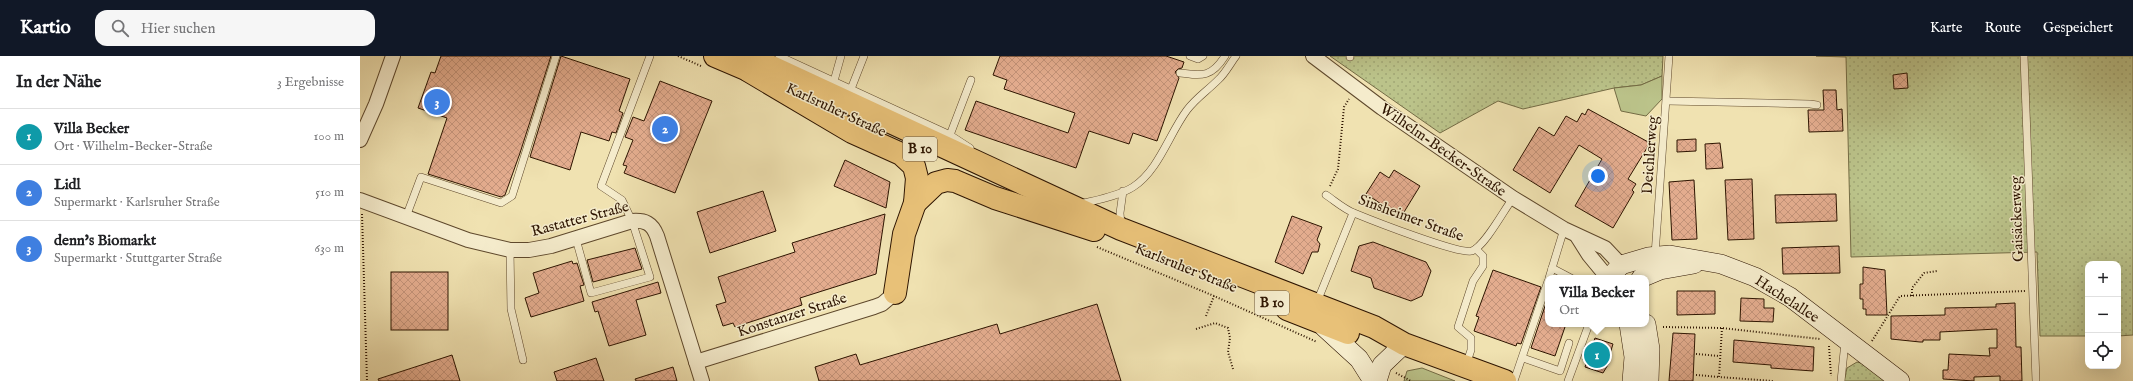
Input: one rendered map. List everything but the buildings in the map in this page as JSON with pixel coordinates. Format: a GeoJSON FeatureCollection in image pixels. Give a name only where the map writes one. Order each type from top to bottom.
{"type":"FeatureCollection","features":[{"type":"Feature","properties":{"kind":"main road","name":"Karlsruher Straße"},"geometry":{"type":"LineString","coordinates":[[714,56],[747,63],[1122,229],[1317,313]]}},
{"type":"Feature","properties":{"kind":"main road","name":"Karlsruher Straße"},"geometry":{"type":"LineString","coordinates":[[747,63],[1094,230],[1317,313],[1374,327],[1404,344]]}},
{"type":"Feature","properties":{"kind":"main road"},"geometry":{"type":"LineString","coordinates":[[747,63],[765,82],[852,132],[901,154],[909,160],[916,169],[917,178],[915,202],[904,234],[895,293]]}},
{"type":"Feature","properties":{"kind":"main road"},"geometry":{"type":"LineString","coordinates":[[915,202],[936,183],[947,180],[954,181],[1002,201],[1094,230]]}},
{"type":"Feature","properties":{"kind":"main road","name":"B 10"},"geometry":{"type":"LineString","coordinates":[[1404,344],[1505,381]]}},
{"type":"Feature","properties":{"kind":"street"},"geometry":{"type":"LineString","coordinates":[[362,132],[393,56]]}},
{"type":"Feature","properties":{"kind":"street","name":"Wilhelm-Becker-Straße"},"geometry":{"type":"LineString","coordinates":[[1313,56],[1356,89],[1513,198],[1564,229],[1605,248],[1617,275]]}},
{"type":"Feature","properties":{"kind":"street","name":"Rastatter Straße"},"geometry":{"type":"LineString","coordinates":[[361,200],[474,242],[510,250],[538,248],[576,239],[632,221],[646,222],[654,230],[702,381]]}},
{"type":"Feature","properties":{"kind":"street","name":"Hachelallee"},"geometry":{"type":"LineString","coordinates":[[1617,275],[1655,256],[1670,256],[1721,264],[1738,270],[1771,285],[1816,316],[1845,340],[1900,381]]}},
{"type":"Feature","properties":{"kind":"street","name":"Hachelallee"},"geometry":{"type":"LineString","coordinates":[[1648,275],[1660,270],[1701,262]]}},
{"type":"Feature","properties":{"kind":"street","name":"Konstanzer Straße"},"geometry":{"type":"LineString","coordinates":[[696,362],[750,347],[882,304],[895,293]]}},
{"type":"Feature","properties":{"kind":"street"},"geometry":{"type":"LineString","coordinates":[[1317,313],[1337,337],[1360,359],[1373,381]]}},
{"type":"Feature","properties":{"kind":"street"},"geometry":{"type":"LineString","coordinates":[[1632,381],[1634,357],[1640,327]]}},
{"type":"Feature","properties":{"kind":"street"},"geometry":{"type":"LineString","coordinates":[[1641,327],[1650,349],[1649,381]]}},
{"type":"Feature","properties":{"kind":"street"},"geometry":{"type":"LineString","coordinates":[[1377,381],[1382,365],[1404,344]]}},
{"type":"Feature","properties":{"kind":"street"},"geometry":{"type":"LineString","coordinates":[[1390,381],[1391,371],[1404,344]]}},
{"type":"Feature","properties":{"kind":"lane"},"geometry":{"type":"LineString","coordinates":[[406,217],[421,177],[501,202],[512,196],[556,56]]}},
{"type":"Feature","properties":{"kind":"lane"},"geometry":{"type":"LineString","coordinates":[[576,239],[591,293],[650,277],[632,221],[622,200],[601,186],[650,56]]}},
{"type":"Feature","properties":{"kind":"lane"},"geometry":{"type":"LineString","coordinates":[[780,56],[950,135],[975,152],[988,169]]}},
{"type":"Feature","properties":{"kind":"lane"},"geometry":{"type":"LineString","coordinates":[[851,89],[864,56]]}},
{"type":"Feature","properties":{"kind":"lane"},"geometry":{"type":"LineString","coordinates":[[1190,56],[1198,59],[1203,56]]}},
{"type":"Feature","properties":{"kind":"lane"},"geometry":{"type":"LineString","coordinates":[[1180,73],[1204,76],[1218,67],[1225,56]]}},
{"type":"Feature","properties":{"kind":"lane"},"geometry":{"type":"LineString","coordinates":[[1070,206],[1132,188],[1142,180],[1186,111],[1199,94],[1218,80],[1236,56]]}},
{"type":"Feature","properties":{"kind":"lane","name":"Deichlerweg"},"geometry":{"type":"LineString","coordinates":[[1655,256],[1667,102],[1669,56]]}},
{"type":"Feature","properties":{"kind":"lane","name":"Gaisäckerweg"},"geometry":{"type":"LineString","coordinates":[[2024,56],[2036,381]]}},
{"type":"Feature","properties":{"kind":"lane"},"geometry":{"type":"LineString","coordinates":[[834,81],[840,57]]}},
{"type":"Feature","properties":{"kind":"lane"},"geometry":{"type":"LineString","coordinates":[[950,135],[956,125],[971,80]]}},
{"type":"Feature","properties":{"kind":"lane"},"geometry":{"type":"LineString","coordinates":[[1667,102],[1817,105]]}},
{"type":"Feature","properties":{"kind":"lane"},"geometry":{"type":"LineString","coordinates":[[1122,229],[1120,213],[1123,191]]}},
{"type":"Feature","properties":{"kind":"lane","name":"Sinsheimer Straße"},"geometry":{"type":"LineString","coordinates":[[1326,195],[1353,212],[1462,251],[1476,248],[1484,240],[1513,198]]}},
{"type":"Feature","properties":{"kind":"lane"},"geometry":{"type":"LineString","coordinates":[[1317,313],[1353,212]]}},
{"type":"Feature","properties":{"kind":"lane"},"geometry":{"type":"LineString","coordinates":[[1550,275],[1564,229]]}},
{"type":"Feature","properties":{"kind":"lane"},"geometry":{"type":"LineString","coordinates":[[1466,367],[1471,350],[1471,338],[1458,327],[1473,281],[1483,266],[1483,256],[1476,248]]}},
{"type":"Feature","properties":{"kind":"lane"},"geometry":{"type":"LineString","coordinates":[[510,250],[511,309],[523,360]]}},
{"type":"Feature","properties":{"kind":"lane"},"geometry":{"type":"LineString","coordinates":[[1552,268],[1565,275]]}},
{"type":"Feature","properties":{"kind":"lane"},"geometry":{"type":"LineString","coordinates":[[1514,381],[1545,290]]}},
{"type":"Feature","properties":{"kind":"lane"},"geometry":{"type":"LineString","coordinates":[[1568,381],[1588,327]]}},
{"type":"Feature","properties":{"kind":"lane"},"geometry":{"type":"LineString","coordinates":[[1841,381],[1845,340]]}},
{"type":"Feature","properties":{"kind":"lane"},"geometry":{"type":"LineString","coordinates":[[1523,358],[1560,371],[1569,343]]}},
{"type":"Feature","properties":{"kind":"path"},"geometry":{"type":"LineString","coordinates":[[1326,195],[1338,169],[1344,107],[1356,89]]}},
{"type":"Feature","properties":{"kind":"path"},"geometry":{"type":"LineString","coordinates":[[361,200],[367,381]]}},
{"type":"Feature","properties":{"kind":"path"},"geometry":{"type":"LineString","coordinates":[[1912,296],[1912,288],[1924,273],[1937,271]]}},
{"type":"Feature","properties":{"kind":"path"},"geometry":{"type":"LineString","coordinates":[[1862,352],[1871,343],[1900,296],[2032,290]]}},
{"type":"Feature","properties":{"kind":"path"},"geometry":{"type":"LineString","coordinates":[[1206,316],[1214,296]]}},
{"type":"Feature","properties":{"kind":"path"},"geometry":{"type":"LineString","coordinates":[[1196,329],[1215,323],[1228,328],[1230,338],[1228,352],[1233,369]]}},
{"type":"Feature","properties":{"kind":"path"},"geometry":{"type":"LineString","coordinates":[[1649,325],[1722,328],[1827,340],[1831,364],[1830,381]]}},
{"type":"Feature","properties":{"kind":"path"},"geometry":{"type":"LineString","coordinates":[[1719,377],[1719,356],[1722,328]]}},
{"type":"Feature","properties":{"kind":"path"},"geometry":{"type":"LineString","coordinates":[[1696,354],[1719,356]]}},
{"type":"Feature","properties":{"kind":"path"},"geometry":{"type":"LineString","coordinates":[[1696,375],[1773,381]]}},
{"type":"Feature","properties":{"kind":"green space"},"geometry":{"type":"Polygon","coordinates":[[[1330,56],[1663,56],[1662,76],[1641,85],[1614,88],[1523,109],[1498,101],[1440,133],[1330,56]]]}},
{"type":"Feature","properties":{"kind":"green space"},"geometry":{"type":"Polygon","coordinates":[[[1816,56],[2133,56],[2133,335],[2121,336],[2121,261],[2085,261],[2085,336],[2040,336],[2037,252],[1851,257],[1846,57],[1816,56]]]}},
{"type":"Feature","properties":{"kind":"green space"},"geometry":{"type":"Polygon","coordinates":[[[1662,76],[1662,99],[1646,116],[1621,111],[1614,88],[1641,85],[1662,76]]]}},
{"type":"Feature","properties":{"kind":"green space"},"geometry":{"type":"Polygon","coordinates":[[[1857,362],[1861,363],[1886,381],[1844,381],[1847,368],[1857,362]]]}},
{"type":"Feature","properties":{"kind":"green space"},"geometry":{"type":"Polygon","coordinates":[[[1422,368],[1455,381],[1404,381],[1407,371],[1422,368]]]}},
{"type":"Feature","properties":{"kind":"place","name":"denn's Biomarkt"},"geometry":{"type":"Point","coordinates":[437,102]}},
{"type":"Feature","properties":{"kind":"place","name":"Lidl"},"geometry":{"type":"Point","coordinates":[665,129]}},
{"type":"Feature","properties":{"kind":"place","name":"Villa Becker"},"geometry":{"type":"Point","coordinates":[1597,355]}}]}
